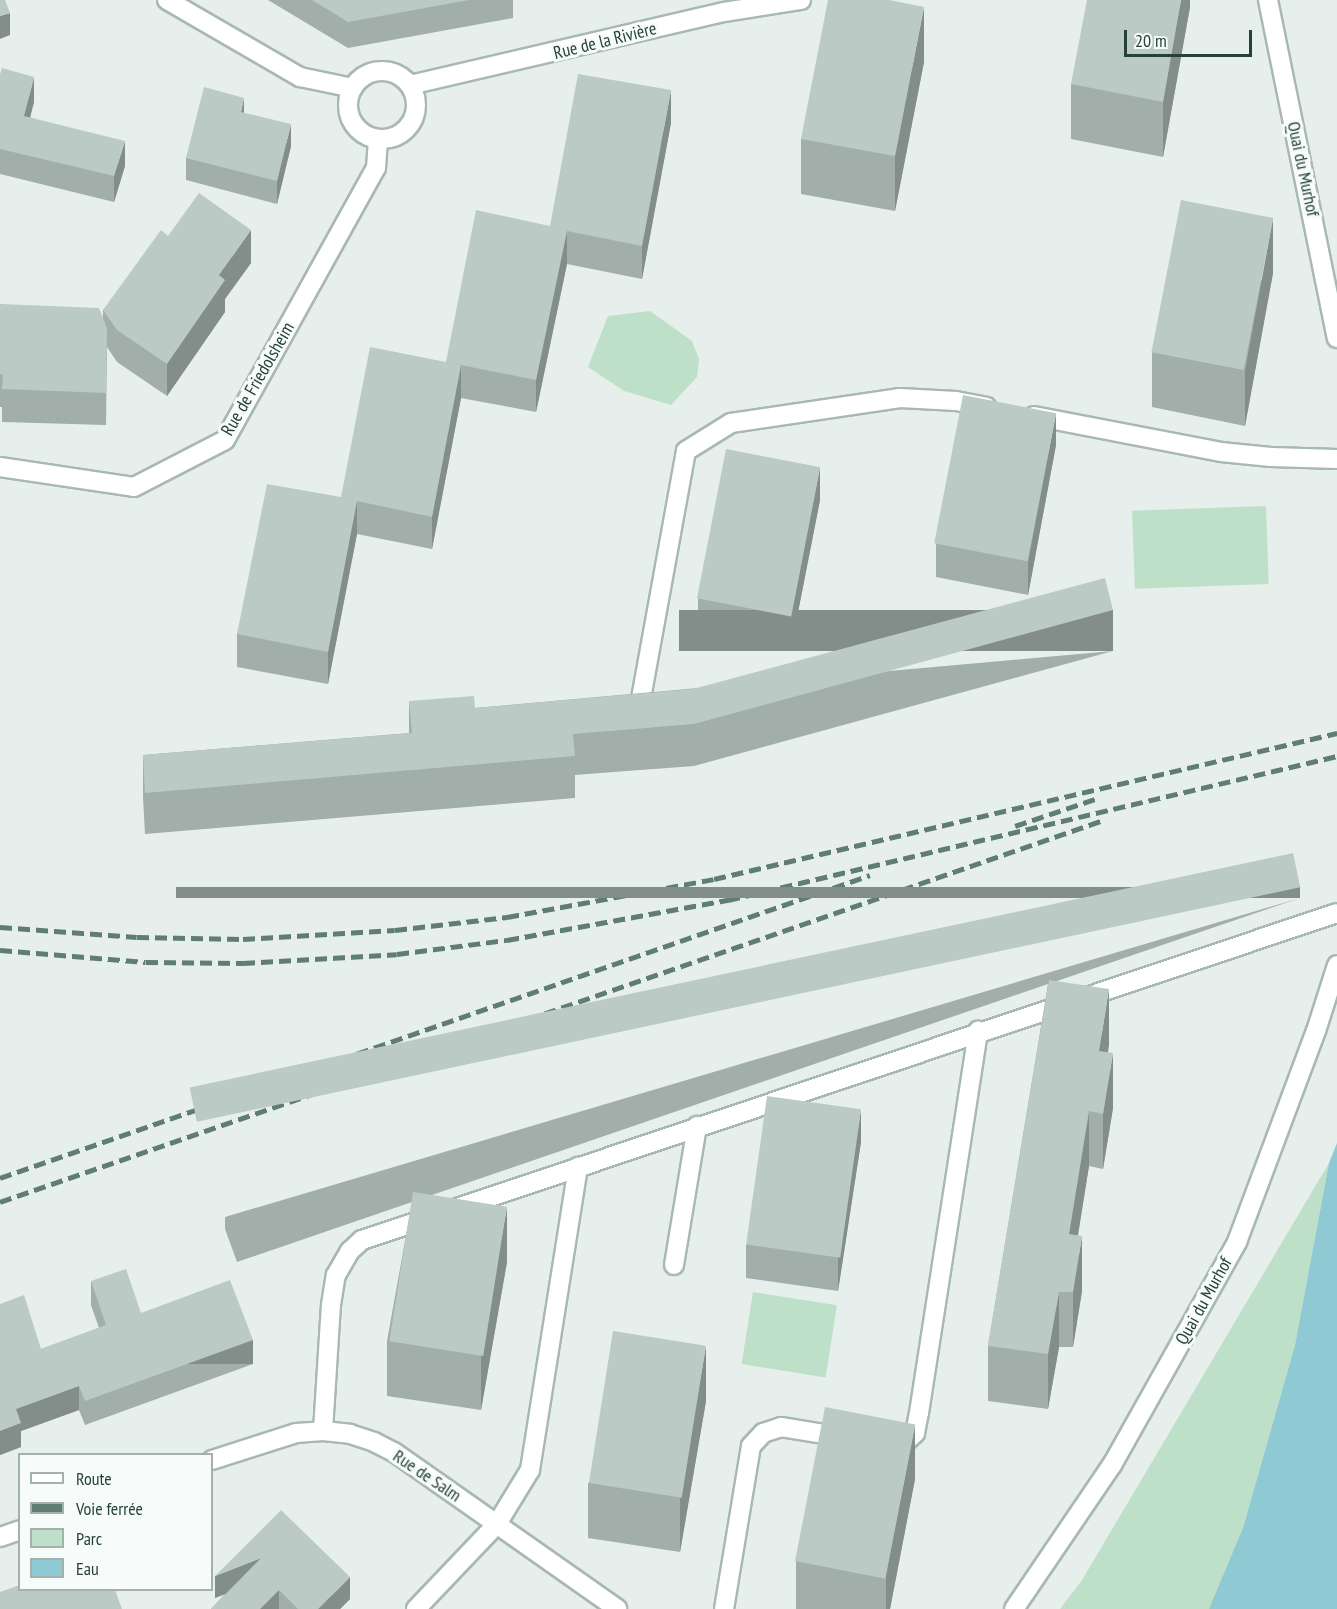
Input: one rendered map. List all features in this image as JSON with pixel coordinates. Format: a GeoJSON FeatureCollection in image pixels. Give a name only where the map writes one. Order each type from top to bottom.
{"type":"FeatureCollection","features":[{"type":"Feature","properties":{"kind":"street"},"geometry":{"type":"LineString","coordinates":[[167,0],[300,77],[353,87]]}},
{"type":"Feature","properties":{"kind":"street","name":"Rue de la Rivière"},"geometry":{"type":"LineString","coordinates":[[410,85],[724,12],[801,0]]}},
{"type":"Feature","properties":{"kind":"street","name":"Quai du Murhof"},"geometry":{"type":"LineString","coordinates":[[1268,0],[1337,338]]}},
{"type":"Feature","properties":{"kind":"street"},"geometry":{"type":"LineString","coordinates":[[380,71],[392,72],[410,85],[416,106],[408,127],[400,134],[378,139],[367,136],[352,120],[348,110],[353,87],[370,74],[380,71]]}},
{"type":"Feature","properties":{"kind":"street","name":"Rue de Friedolsheim"},"geometry":{"type":"LineString","coordinates":[[0,467],[134,487],[225,440],[376,168],[378,139]]}},
{"type":"Feature","properties":{"kind":"street"},"geometry":{"type":"LineString","coordinates":[[638,715],[686,450],[731,423],[900,398],[956,401],[1221,452],[1271,457],[1337,459]]}},
{"type":"Feature","properties":{"kind":"street"},"geometry":{"type":"LineString","coordinates":[[322,1431],[331,1305],[336,1275],[350,1251],[362,1240],[978,1031],[1337,913]]}},
{"type":"Feature","properties":{"kind":"street","name":"Quai du Murhof"},"geometry":{"type":"LineString","coordinates":[[1014,1609],[1112,1465],[1237,1242],[1316,1031],[1337,966]]}},
{"type":"Feature","properties":{"kind":"street"},"geometry":{"type":"LineString","coordinates":[[882,1444],[904,1443],[915,1433],[978,1031]]}},
{"type":"Feature","properties":{"kind":"street"},"geometry":{"type":"LineString","coordinates":[[674,1265],[696,1126]]}},
{"type":"Feature","properties":{"kind":"street"},"geometry":{"type":"LineString","coordinates":[[416,1609],[497,1524],[530,1470],[578,1167]]}},
{"type":"Feature","properties":{"kind":"street"},"geometry":{"type":"LineString","coordinates":[[724,1609],[751,1446],[763,1433],[781,1427],[859,1440]]}},
{"type":"Feature","properties":{"kind":"street","name":"Rue de Salm"},"geometry":{"type":"LineString","coordinates":[[213,1460],[296,1433],[322,1431],[350,1434],[394,1452],[617,1609]]}},
{"type":"Feature","properties":{"kind":"street"},"geometry":{"type":"LineString","coordinates":[[0,1537],[18,1531]]}},
{"type":"Feature","properties":{"kind":"green space"},"geometry":{"type":"Polygon","coordinates":[[[650,311],[692,341],[699,359],[697,377],[671,405],[624,391],[588,367],[608,316],[650,311]]]}},
{"type":"Feature","properties":{"kind":"green space"},"geometry":{"type":"Polygon","coordinates":[[[1266,506],[1269,584],[1135,589],[1132,511],[1266,506]]]}},
{"type":"Feature","properties":{"kind":"green space"},"geometry":{"type":"Polygon","coordinates":[[[1329,1163],[1295,1345],[1243,1528],[1215,1601],[1209,1609],[1060,1609],[1082,1580],[1329,1163]]]}},
{"type":"Feature","properties":{"kind":"green space"},"geometry":{"type":"Polygon","coordinates":[[[753,1292],[837,1305],[826,1377],[742,1364],[753,1292]]]}},
{"type":"Feature","properties":{"kind":"water"},"geometry":{"type":"Polygon","coordinates":[[[1337,1143],[1337,1609],[1209,1609],[1243,1528],[1295,1345],[1329,1163],[1337,1143]]]}},
{"type":"Feature","properties":{"kind":"building"},"geometry":{"type":"Polygon","coordinates":[[[0,0],[5,0],[10,13],[0,16],[0,0]]]}},
{"type":"Feature","properties":{"kind":"building"},"geometry":{"type":"Polygon","coordinates":[[[312,0],[469,0],[348,22],[312,0]]]}},
{"type":"Feature","properties":{"kind":"building"},"geometry":{"type":"Polygon","coordinates":[[[828,0],[889,0],[924,7],[895,156],[801,139],[828,0]]]}},
{"type":"Feature","properties":{"kind":"building"},"geometry":{"type":"Polygon","coordinates":[[[1087,0],[1181,0],[1163,102],[1071,84],[1087,0]]]}},
{"type":"Feature","properties":{"kind":"building"},"geometry":{"type":"Polygon","coordinates":[[[2,68],[34,77],[24,116],[125,141],[114,176],[0,149],[0,74],[2,68]]]}},
{"type":"Feature","properties":{"kind":"building"},"geometry":{"type":"Polygon","coordinates":[[[578,74],[671,90],[642,246],[567,231],[536,380],[446,362],[476,210],[550,226],[578,74]]]}},
{"type":"Feature","properties":{"kind":"building"},"geometry":{"type":"Polygon","coordinates":[[[204,87],[244,98],[241,112],[291,124],[277,181],[186,158],[204,87]]]}},
{"type":"Feature","properties":{"kind":"building"},"geometry":{"type":"Polygon","coordinates":[[[199,193],[251,230],[219,275],[225,280],[167,364],[117,330],[103,310],[161,230],[168,236],[199,193]]]}},
{"type":"Feature","properties":{"kind":"building"},"geometry":{"type":"Polygon","coordinates":[[[1181,200],[1273,218],[1244,370],[1151,352],[1181,200]]]}},
{"type":"Feature","properties":{"kind":"building"},"geometry":{"type":"Polygon","coordinates":[[[0,304],[99,308],[107,328],[106,393],[2,389],[0,304]]]}},
{"type":"Feature","properties":{"kind":"building"},"geometry":{"type":"Polygon","coordinates":[[[370,347],[461,365],[432,517],[357,501],[328,652],[237,634],[267,484],[341,497],[370,347]]]}},
{"type":"Feature","properties":{"kind":"building"},"geometry":{"type":"Polygon","coordinates":[[[963,395],[1056,413],[1027,561],[934,543],[963,395]]]}},
{"type":"Feature","properties":{"kind":"building"},"geometry":{"type":"Polygon","coordinates":[[[726,449],[820,467],[791,617],[697,598],[726,449]]]}},
{"type":"Feature","properties":{"kind":"building"},"geometry":{"type":"Polygon","coordinates":[[[1105,578],[1113,610],[694,724],[573,734],[575,756],[145,793],[143,755],[412,733],[409,701],[474,696],[475,708],[693,689],[1105,578]]]}},
{"type":"Feature","properties":{"kind":"building"},"geometry":{"type":"Polygon","coordinates":[[[1293,853],[1300,887],[197,1122],[190,1088],[1293,853]]]}},
{"type":"Feature","properties":{"kind":"building"},"geometry":{"type":"Polygon","coordinates":[[[1049,980],[1109,989],[1099,1051],[1113,1053],[1103,1114],[1089,1111],[1069,1234],[1082,1236],[1073,1292],[1059,1292],[1048,1354],[988,1346],[1049,980]]]}},
{"type":"Feature","properties":{"kind":"building"},"geometry":{"type":"Polygon","coordinates":[[[767,1096],[861,1109],[840,1258],[746,1245],[767,1096]]]}},
{"type":"Feature","properties":{"kind":"building"},"geometry":{"type":"Polygon","coordinates":[[[413,1192],[507,1207],[483,1356],[389,1341],[413,1192]]]}},
{"type":"Feature","properties":{"kind":"building"},"geometry":{"type":"Polygon","coordinates":[[[126,1269],[141,1313],[230,1280],[253,1340],[85,1401],[79,1386],[16,1409],[21,1423],[0,1431],[0,1304],[24,1295],[41,1349],[106,1325],[91,1281],[126,1269]]]}},
{"type":"Feature","properties":{"kind":"building"},"geometry":{"type":"Polygon","coordinates":[[[613,1331],[706,1346],[682,1498],[589,1483],[613,1331]]]}},
{"type":"Feature","properties":{"kind":"building"},"geometry":{"type":"Polygon","coordinates":[[[825,1407],[915,1425],[885,1579],[795,1561],[825,1407]]]}},
{"type":"Feature","properties":{"kind":"building"},"geometry":{"type":"Polygon","coordinates":[[[281,1510],[350,1577],[318,1609],[298,1609],[279,1590],[260,1609],[211,1609],[261,1558],[215,1576],[281,1510]]]}},
{"type":"Feature","properties":{"kind":"building"},"geometry":{"type":"Polygon","coordinates":[[[18,1586],[18,1591],[115,1591],[122,1609],[0,1609],[0,1592],[18,1586]]]}},
{"type":"Feature","properties":{"kind":"railway"},"geometry":{"type":"LineString","coordinates":[[0,927],[137,937],[243,939],[395,930],[507,917],[714,879],[1337,733]]}},
{"type":"Feature","properties":{"kind":"railway"},"geometry":{"type":"LineString","coordinates":[[0,950],[146,962],[243,963],[397,954],[507,940],[728,900],[1337,756]]}},
{"type":"Feature","properties":{"kind":"railway"},"geometry":{"type":"LineString","coordinates":[[1015,826],[1098,798]]}},
{"type":"Feature","properties":{"kind":"railway"},"geometry":{"type":"LineString","coordinates":[[0,1202],[1101,821]]}},
{"type":"Feature","properties":{"kind":"railway"},"geometry":{"type":"LineString","coordinates":[[0,1178],[870,875]]}}]}
